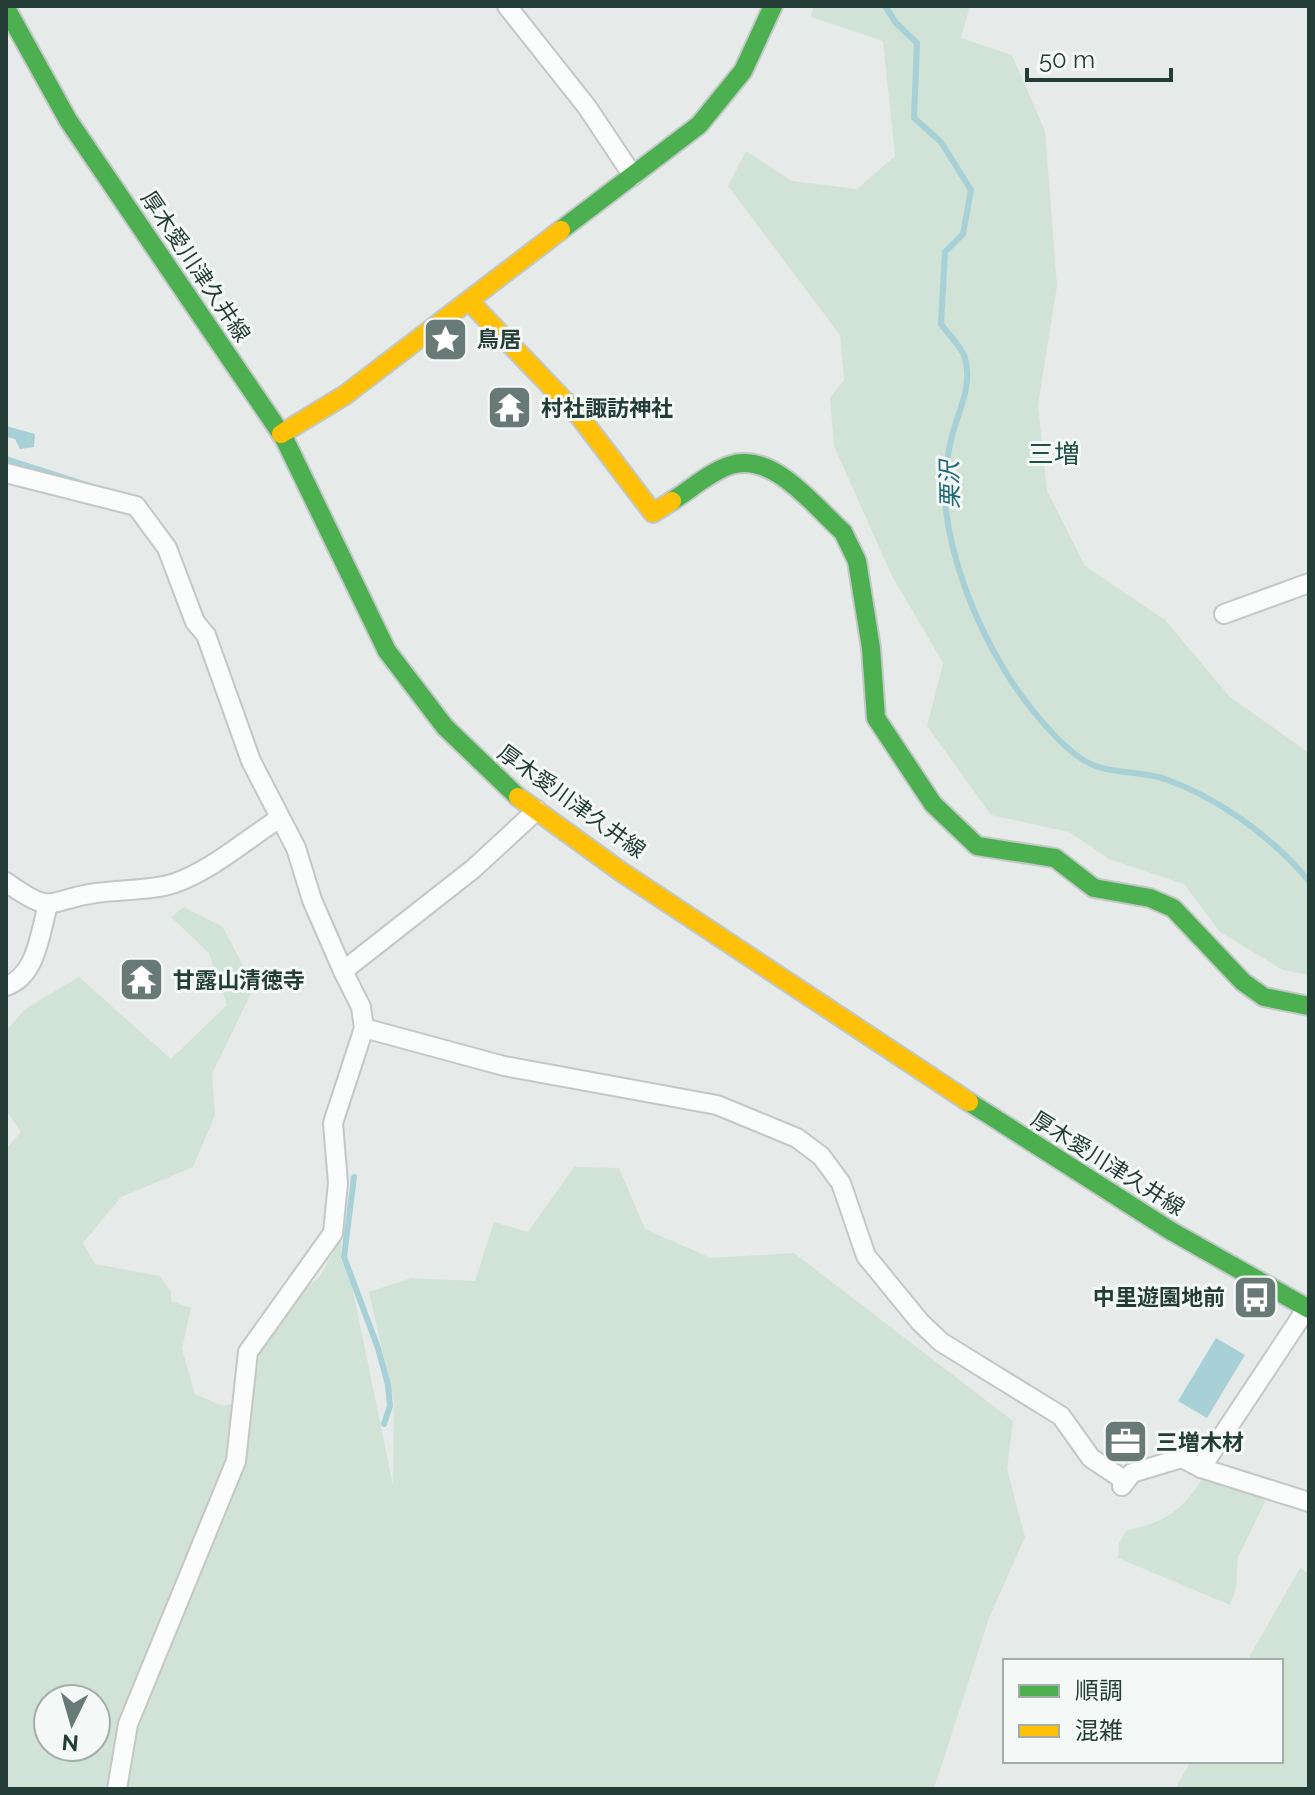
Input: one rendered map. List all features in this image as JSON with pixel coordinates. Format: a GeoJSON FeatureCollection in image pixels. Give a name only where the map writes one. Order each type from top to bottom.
{"type":"FeatureCollection","features":[{"type":"Feature","properties":{"kind":"street"},"geometry":{"type":"LineString","coordinates":[[507,6],[587,107],[633,176]]}},
{"type":"Feature","properties":{"kind":"street"},"geometry":{"type":"LineString","coordinates":[[281,434],[345,395],[699,125],[720,102],[751,57],[773,6]]}},
{"type":"Feature","properties":{"kind":"street","name":"厚木愛川津久井線"},"geometry":{"type":"LineString","coordinates":[[6,8],[46,85],[281,434],[315,497],[366,612],[402,672],[479,763],[537,810],[1060,1162],[1228,1266],[1308,1308]]}},
{"type":"Feature","properties":{"kind":"street"},"geometry":{"type":"LineString","coordinates":[[469,301],[580,417],[653,513],[720,469],[754,462],[771,469],[843,532],[857,561],[871,648],[876,718],[924,794],[970,840],[992,850],[1055,858],[1094,888],[1160,901],[1173,908],[1230,971],[1264,997],[1309,1006]]}},
{"type":"Feature","properties":{"kind":"street"},"geometry":{"type":"LineString","coordinates":[[6,473],[136,506],[154,527],[177,567],[195,622],[212,651],[251,761],[296,848],[312,900],[361,1007],[364,1028],[333,1123],[338,1183],[333,1233],[248,1352],[236,1461],[128,1724],[117,1789]]}},
{"type":"Feature","properties":{"kind":"street"},"geometry":{"type":"LineString","coordinates":[[1224,614],[1309,583]]}},
{"type":"Feature","properties":{"kind":"street"},"geometry":{"type":"LineString","coordinates":[[343,971],[473,869],[537,810]]}},
{"type":"Feature","properties":{"kind":"street"},"geometry":{"type":"LineString","coordinates":[[6,882],[27,897],[48,905],[92,893],[177,882],[280,818]]}},
{"type":"Feature","properties":{"kind":"street"},"geometry":{"type":"LineString","coordinates":[[6,986],[18,982],[32,963],[48,905]]}},
{"type":"Feature","properties":{"kind":"street"},"geometry":{"type":"LineString","coordinates":[[364,1028],[504,1066],[717,1105],[797,1138],[821,1156],[841,1183],[866,1256],[920,1322],[963,1356],[1061,1416],[1091,1458],[1123,1483],[1132,1473],[1182,1458],[1201,1468],[1309,1502]]}},
{"type":"Feature","properties":{"kind":"street"},"geometry":{"type":"LineString","coordinates":[[1201,1468],[1308,1308]]}},
{"type":"Feature","properties":{"kind":"green space"},"geometry":{"type":"Polygon","coordinates":[[[814,6],[970,6],[961,38],[1012,55],[1045,131],[1057,286],[1038,405],[1047,491],[1085,566],[1165,620],[1230,697],[1309,753],[1309,975],[1283,970],[1220,932],[1184,884],[1109,859],[1069,832],[991,815],[927,726],[943,663],[892,576],[834,446],[830,398],[844,380],[840,335],[728,186],[746,151],[792,181],[857,189],[895,156],[883,41],[811,17],[814,6]]]}},
{"type":"Feature","properties":{"kind":"green space"},"geometry":{"type":"Polygon","coordinates":[[[184,907],[223,927],[254,987],[212,1074],[215,1115],[193,1167],[121,1197],[83,1243],[95,1264],[160,1276],[171,1292],[171,1301],[191,1308],[182,1349],[195,1394],[223,1406],[251,1399],[262,1343],[291,1302],[320,1276],[341,1238],[341,1260],[352,1286],[393,1485],[394,1402],[369,1292],[411,1278],[475,1281],[494,1222],[528,1232],[574,1167],[619,1168],[645,1229],[711,1258],[794,1253],[1013,1421],[1007,1469],[1025,1537],[989,1618],[934,1789],[6,1789],[6,1149],[21,1132],[6,1110],[6,1031],[25,1009],[79,977],[171,1059],[227,1005],[209,953],[171,917],[184,907]]]}},
{"type":"Feature","properties":{"kind":"green space"},"geometry":{"type":"Polygon","coordinates":[[[1203,1477],[1261,1493],[1265,1502],[1238,1557],[1236,1589],[1230,1605],[1118,1558],[1119,1543],[1127,1530],[1172,1513],[1203,1477]]]}},
{"type":"Feature","properties":{"kind":"green space"},"geometry":{"type":"Polygon","coordinates":[[[1300,1568],[1309,1574],[1309,1789],[1175,1789],[1190,1763],[1283,1763],[1283,1659],[1248,1659],[1300,1568]]]}},
{"type":"Feature","properties":{"kind":"water"},"geometry":{"type":"Polygon","coordinates":[[[6,426],[35,434],[34,447],[20,449],[15,439],[6,437],[6,426]]]}},
{"type":"Feature","properties":{"kind":"water"},"geometry":{"type":"Polygon","coordinates":[[[1216,1338],[1245,1355],[1207,1418],[1178,1401],[1216,1338]]]}},
{"type":"Feature","properties":{"kind":"waterway","name":"栗沢"},"geometry":{"type":"LineString","coordinates":[[885,6],[896,23],[917,43],[914,118],[941,142],[971,190],[963,234],[945,252],[941,324],[958,345],[967,369],[963,400],[950,447],[945,501],[958,567],[984,632],[1020,694],[1074,754],[1093,765],[1162,778],[1203,796],[1261,834],[1309,881]]}},
{"type":"Feature","properties":{"kind":"waterway"},"geometry":{"type":"LineString","coordinates":[[6,459],[87,485]]}},
{"type":"Feature","properties":{"kind":"waterway"},"geometry":{"type":"LineString","coordinates":[[354,1177],[344,1257],[378,1348],[388,1385],[390,1406],[384,1424]]}},
{"type":"Feature","properties":{"kind":"traffic: fast"},"geometry":{"type":"LineString","coordinates":[[561,230],[699,125],[743,71],[773,6]]}},
{"type":"Feature","properties":{"kind":"traffic: fast"},"geometry":{"type":"LineString","coordinates":[[6,8],[68,120],[284,438],[387,651],[445,727],[518,797]]}},
{"type":"Feature","properties":{"kind":"traffic: fast"},"geometry":{"type":"LineString","coordinates":[[672,501],[708,476],[731,465],[747,463],[763,466],[792,484],[843,532],[857,561],[871,648],[876,718],[933,804],[977,846],[1055,858],[1094,888],[1150,898],[1173,908],[1243,982],[1264,997],[1309,1006]]}},
{"type":"Feature","properties":{"kind":"traffic: fast"},"geometry":{"type":"LineString","coordinates":[[969,1102],[1171,1231],[1309,1309]]}},
{"type":"Feature","properties":{"kind":"traffic: slow"},"geometry":{"type":"LineString","coordinates":[[281,434],[345,395],[561,230]]}},
{"type":"Feature","properties":{"kind":"traffic: slow"},"geometry":{"type":"LineString","coordinates":[[469,301],[580,417],[653,513],[672,501]]}},
{"type":"Feature","properties":{"kind":"traffic: slow"},"geometry":{"type":"LineString","coordinates":[[518,797],[620,871],[969,1102]]}},
{"type":"Feature","properties":{"kind":"place","name":"鳥居"},"geometry":{"type":"Point","coordinates":[446,339]}},
{"type":"Feature","properties":{"kind":"place","name":"村社諏訪神社"},"geometry":{"type":"Point","coordinates":[510,408]}},
{"type":"Feature","properties":{"kind":"place","name":"甘露山清徳寺"},"geometry":{"type":"Point","coordinates":[142,980]}},
{"type":"Feature","properties":{"kind":"place","name":"中里遊園地前"},"geometry":{"type":"Point","coordinates":[1256,1297]}},
{"type":"Feature","properties":{"kind":"place","name":"三増木材"},"geometry":{"type":"Point","coordinates":[1125,1442]}},
{"type":"Feature","properties":{"kind":"district","name":"三増"},"geometry":{"type":"Point","coordinates":[1054,454]}}]}
